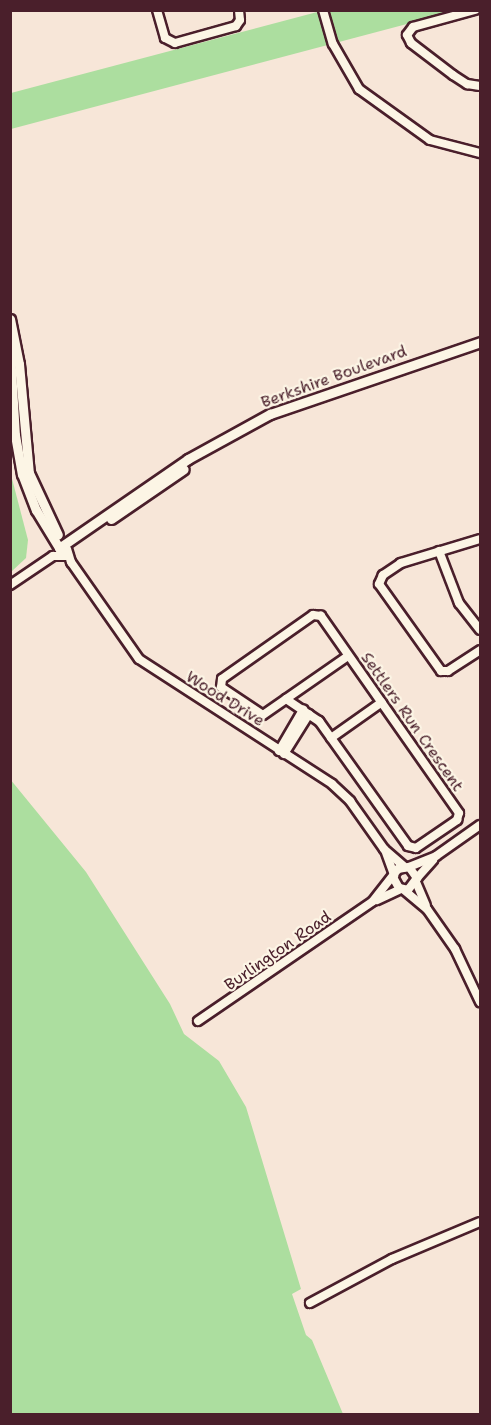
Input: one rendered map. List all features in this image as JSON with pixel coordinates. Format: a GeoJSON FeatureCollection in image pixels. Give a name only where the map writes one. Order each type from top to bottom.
{"type":"FeatureCollection","features":[{"type":"Feature","properties":{"kind":"street"},"geometry":{"type":"LineString","coordinates":[[157,10],[165,38],[175,43],[236,27],[240,20],[239,10]]}},
{"type":"Feature","properties":{"kind":"street"},"geometry":{"type":"LineString","coordinates":[[323,10],[333,44],[359,89],[430,140],[480,153]]}},
{"type":"Feature","properties":{"kind":"street"},"geometry":{"type":"LineString","coordinates":[[475,10],[413,27],[407,35],[411,43],[459,79],[480,86]]}},
{"type":"Feature","properties":{"kind":"street","name":"Wood Drive"},"geometry":{"type":"LineString","coordinates":[[11,320],[19,364],[29,473],[63,551]]}},
{"type":"Feature","properties":{"kind":"street","name":"Berkshire Boulevard"},"geometry":{"type":"LineString","coordinates":[[10,585],[63,551],[204,452],[286,407],[480,342]]}},
{"type":"Feature","properties":{"kind":"street","name":"Wood Drive"},"geometry":{"type":"LineString","coordinates":[[10,352],[15,435],[22,474],[36,510],[139,659],[339,790],[384,849],[407,867],[417,880]]}},
{"type":"Feature","properties":{"kind":"street"},"geometry":{"type":"LineString","coordinates":[[480,539],[401,562],[379,582],[441,671],[448,671],[480,650]]}},
{"type":"Feature","properties":{"kind":"street"},"geometry":{"type":"LineString","coordinates":[[439,551],[459,603],[480,630]]}},
{"type":"Feature","properties":{"kind":"street","name":"Settlers Run Crescent"},"geometry":{"type":"LineString","coordinates":[[315,615],[321,616],[348,656],[458,810],[457,820],[416,848],[409,848],[332,738],[306,712],[286,699],[260,715],[223,691],[220,683],[315,615]]}},
{"type":"Feature","properties":{"kind":"street"},"geometry":{"type":"LineString","coordinates":[[286,699],[348,656]]}},
{"type":"Feature","properties":{"kind":"street"},"geometry":{"type":"LineString","coordinates":[[332,738],[382,702]]}},
{"type":"Feature","properties":{"kind":"street"},"geometry":{"type":"LineString","coordinates":[[282,752],[306,712]]}},
{"type":"Feature","properties":{"kind":"street"},"geometry":{"type":"LineString","coordinates":[[407,867],[436,856],[480,825]]}},
{"type":"Feature","properties":{"kind":"street","name":"Wood Drive"},"geometry":{"type":"LineString","coordinates":[[384,849],[394,877],[402,890]]}},
{"type":"Feature","properties":{"kind":"street"},"geometry":{"type":"LineString","coordinates":[[436,856],[417,880],[427,909],[455,949],[480,1002]]}},
{"type":"Feature","properties":{"kind":"street","name":"Burlington Road"},"geometry":{"type":"LineString","coordinates":[[373,902],[394,877],[407,867]]}},
{"type":"Feature","properties":{"kind":"street","name":"Burlington Road"},"geometry":{"type":"LineString","coordinates":[[198,1021],[373,902],[402,890],[417,880]]}},
{"type":"Feature","properties":{"kind":"street"},"geometry":{"type":"LineString","coordinates":[[402,890],[427,909]]}},
{"type":"Feature","properties":{"kind":"street"},"geometry":{"type":"LineString","coordinates":[[310,1302],[392,1259],[480,1222]]}},
{"type":"Feature","properties":{"kind":"green space"},"geometry":{"type":"Polygon","coordinates":[[[321,11],[456,11],[11,129],[11,93],[321,11]]]}},
{"type":"Feature","properties":{"kind":"green space"},"geometry":{"type":"Polygon","coordinates":[[[10,471],[28,540],[26,558],[11,572],[10,471]]]}},
{"type":"Feature","properties":{"kind":"green space"},"geometry":{"type":"Polygon","coordinates":[[[10,779],[86,872],[170,1004],[184,1034],[219,1061],[246,1107],[301,1289],[292,1294],[306,1335],[312,1340],[343,1414],[11,1414],[10,779]]]}}]}
